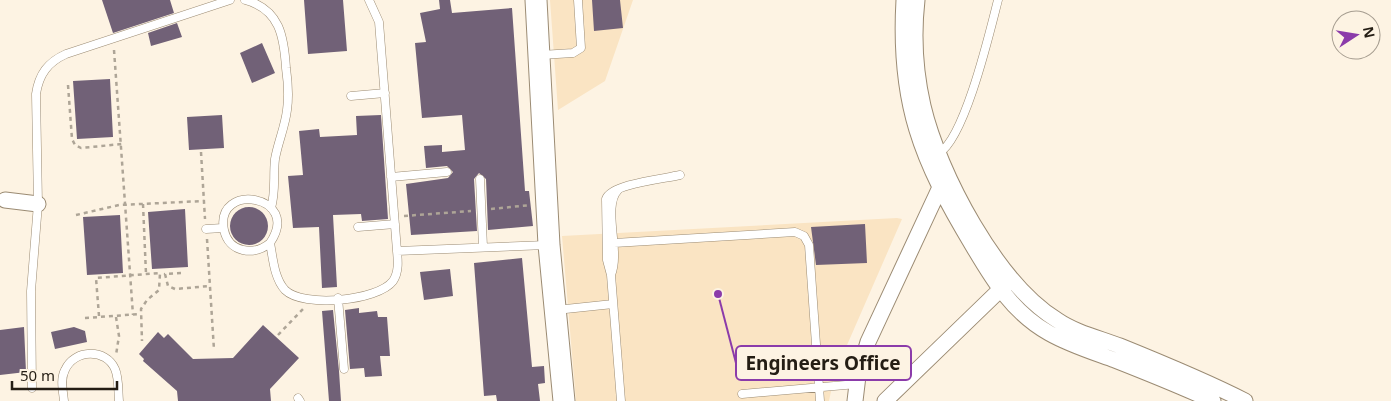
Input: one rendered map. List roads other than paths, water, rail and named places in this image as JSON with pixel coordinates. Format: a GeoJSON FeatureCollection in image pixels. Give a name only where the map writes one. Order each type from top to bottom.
{"type":"FeatureCollection","features":[{"type":"Feature","properties":{"kind":"street"},"geometry":{"type":"LineString","coordinates":[[536,0],[550,245],[564,401]]}},
{"type":"Feature","properties":{"kind":"street"},"geometry":{"type":"LineString","coordinates":[[904,0],[903,53],[910,106],[920,144],[939,189],[1005,285],[1064,341],[1213,401]]}},
{"type":"Feature","properties":{"kind":"street"},"geometry":{"type":"LineString","coordinates":[[917,0],[915,34],[923,107],[948,172],[1005,285]]}},
{"type":"Feature","properties":{"kind":"street"},"geometry":{"type":"LineString","coordinates":[[855,401],[857,384],[868,342],[948,172]]}},
{"type":"Feature","properties":{"kind":"street"},"geometry":{"type":"LineString","coordinates":[[5,200],[38,204]]}},
{"type":"Feature","properties":{"kind":"street"},"geometry":{"type":"LineString","coordinates":[[885,401],[1005,285]]}},
{"type":"Feature","properties":{"kind":"street"},"geometry":{"type":"LineString","coordinates":[[1040,318],[1168,365],[1245,401]]}},
{"type":"Feature","properties":{"kind":"lane"},"geometry":{"type":"LineString","coordinates":[[32,388],[31,291],[38,204],[36,94],[40,77],[51,63],[58,58],[112,38],[230,0]]}},
{"type":"Feature","properties":{"kind":"lane"},"geometry":{"type":"LineString","coordinates":[[245,0],[255,3],[271,14],[282,30],[284,40],[288,95],[287,111],[275,160],[275,190],[271,208]]}},
{"type":"Feature","properties":{"kind":"lane"},"geometry":{"type":"LineString","coordinates":[[270,243],[280,284],[296,298],[310,301],[371,295],[386,288],[396,275],[397,251],[379,22],[368,0]]}},
{"type":"Feature","properties":{"kind":"lane"},"geometry":{"type":"LineString","coordinates":[[539,55],[573,53],[581,48],[578,0]]}},
{"type":"Feature","properties":{"kind":"lane"},"geometry":{"type":"LineString","coordinates":[[940,153],[951,144],[973,87],[998,0]]}},
{"type":"Feature","properties":{"kind":"lane"},"geometry":{"type":"LineString","coordinates":[[351,96],[385,93]]}},
{"type":"Feature","properties":{"kind":"lane"},"geometry":{"type":"LineString","coordinates":[[391,177],[447,172]]}},
{"type":"Feature","properties":{"kind":"lane"},"geometry":{"type":"LineString","coordinates":[[621,401],[611,275],[607,260],[606,199],[610,192],[620,188],[680,175]]}},
{"type":"Feature","properties":{"kind":"lane"},"geometry":{"type":"LineString","coordinates":[[480,179],[483,247]]}},
{"type":"Feature","properties":{"kind":"lane"},"geometry":{"type":"LineString","coordinates":[[611,275],[615,261],[612,200],[620,188]]}},
{"type":"Feature","properties":{"kind":"lane"},"geometry":{"type":"LineString","coordinates":[[243,199],[258,199],[271,208],[277,222],[274,236],[270,243],[257,251],[242,250],[230,242],[224,228],[226,213],[230,207],[243,199]]}},
{"type":"Feature","properties":{"kind":"lane"},"geometry":{"type":"LineString","coordinates":[[358,228],[395,224]]}},
{"type":"Feature","properties":{"kind":"lane"},"geometry":{"type":"LineString","coordinates":[[206,229],[224,228]]}},
{"type":"Feature","properties":{"kind":"lane"},"geometry":{"type":"LineString","coordinates":[[614,243],[800,233],[809,245],[820,401]]}},
{"type":"Feature","properties":{"kind":"lane"},"geometry":{"type":"LineString","coordinates":[[397,251],[550,245]]}},
{"type":"Feature","properties":{"kind":"lane"},"geometry":{"type":"LineString","coordinates":[[338,298],[344,369]]}},
{"type":"Feature","properties":{"kind":"lane"},"geometry":{"type":"LineString","coordinates":[[555,310],[613,304]]}},
{"type":"Feature","properties":{"kind":"lane"},"geometry":{"type":"LineString","coordinates":[[64,401],[62,379],[67,365],[79,355],[94,353],[101,355],[116,371],[119,401]]}},
{"type":"Feature","properties":{"kind":"lane"},"geometry":{"type":"LineString","coordinates":[[742,394],[857,384]]}},
{"type":"Feature","properties":{"kind":"place","name":"Engineers Office"},"geometry":{"type":"Point","coordinates":[718,294]}}]}
